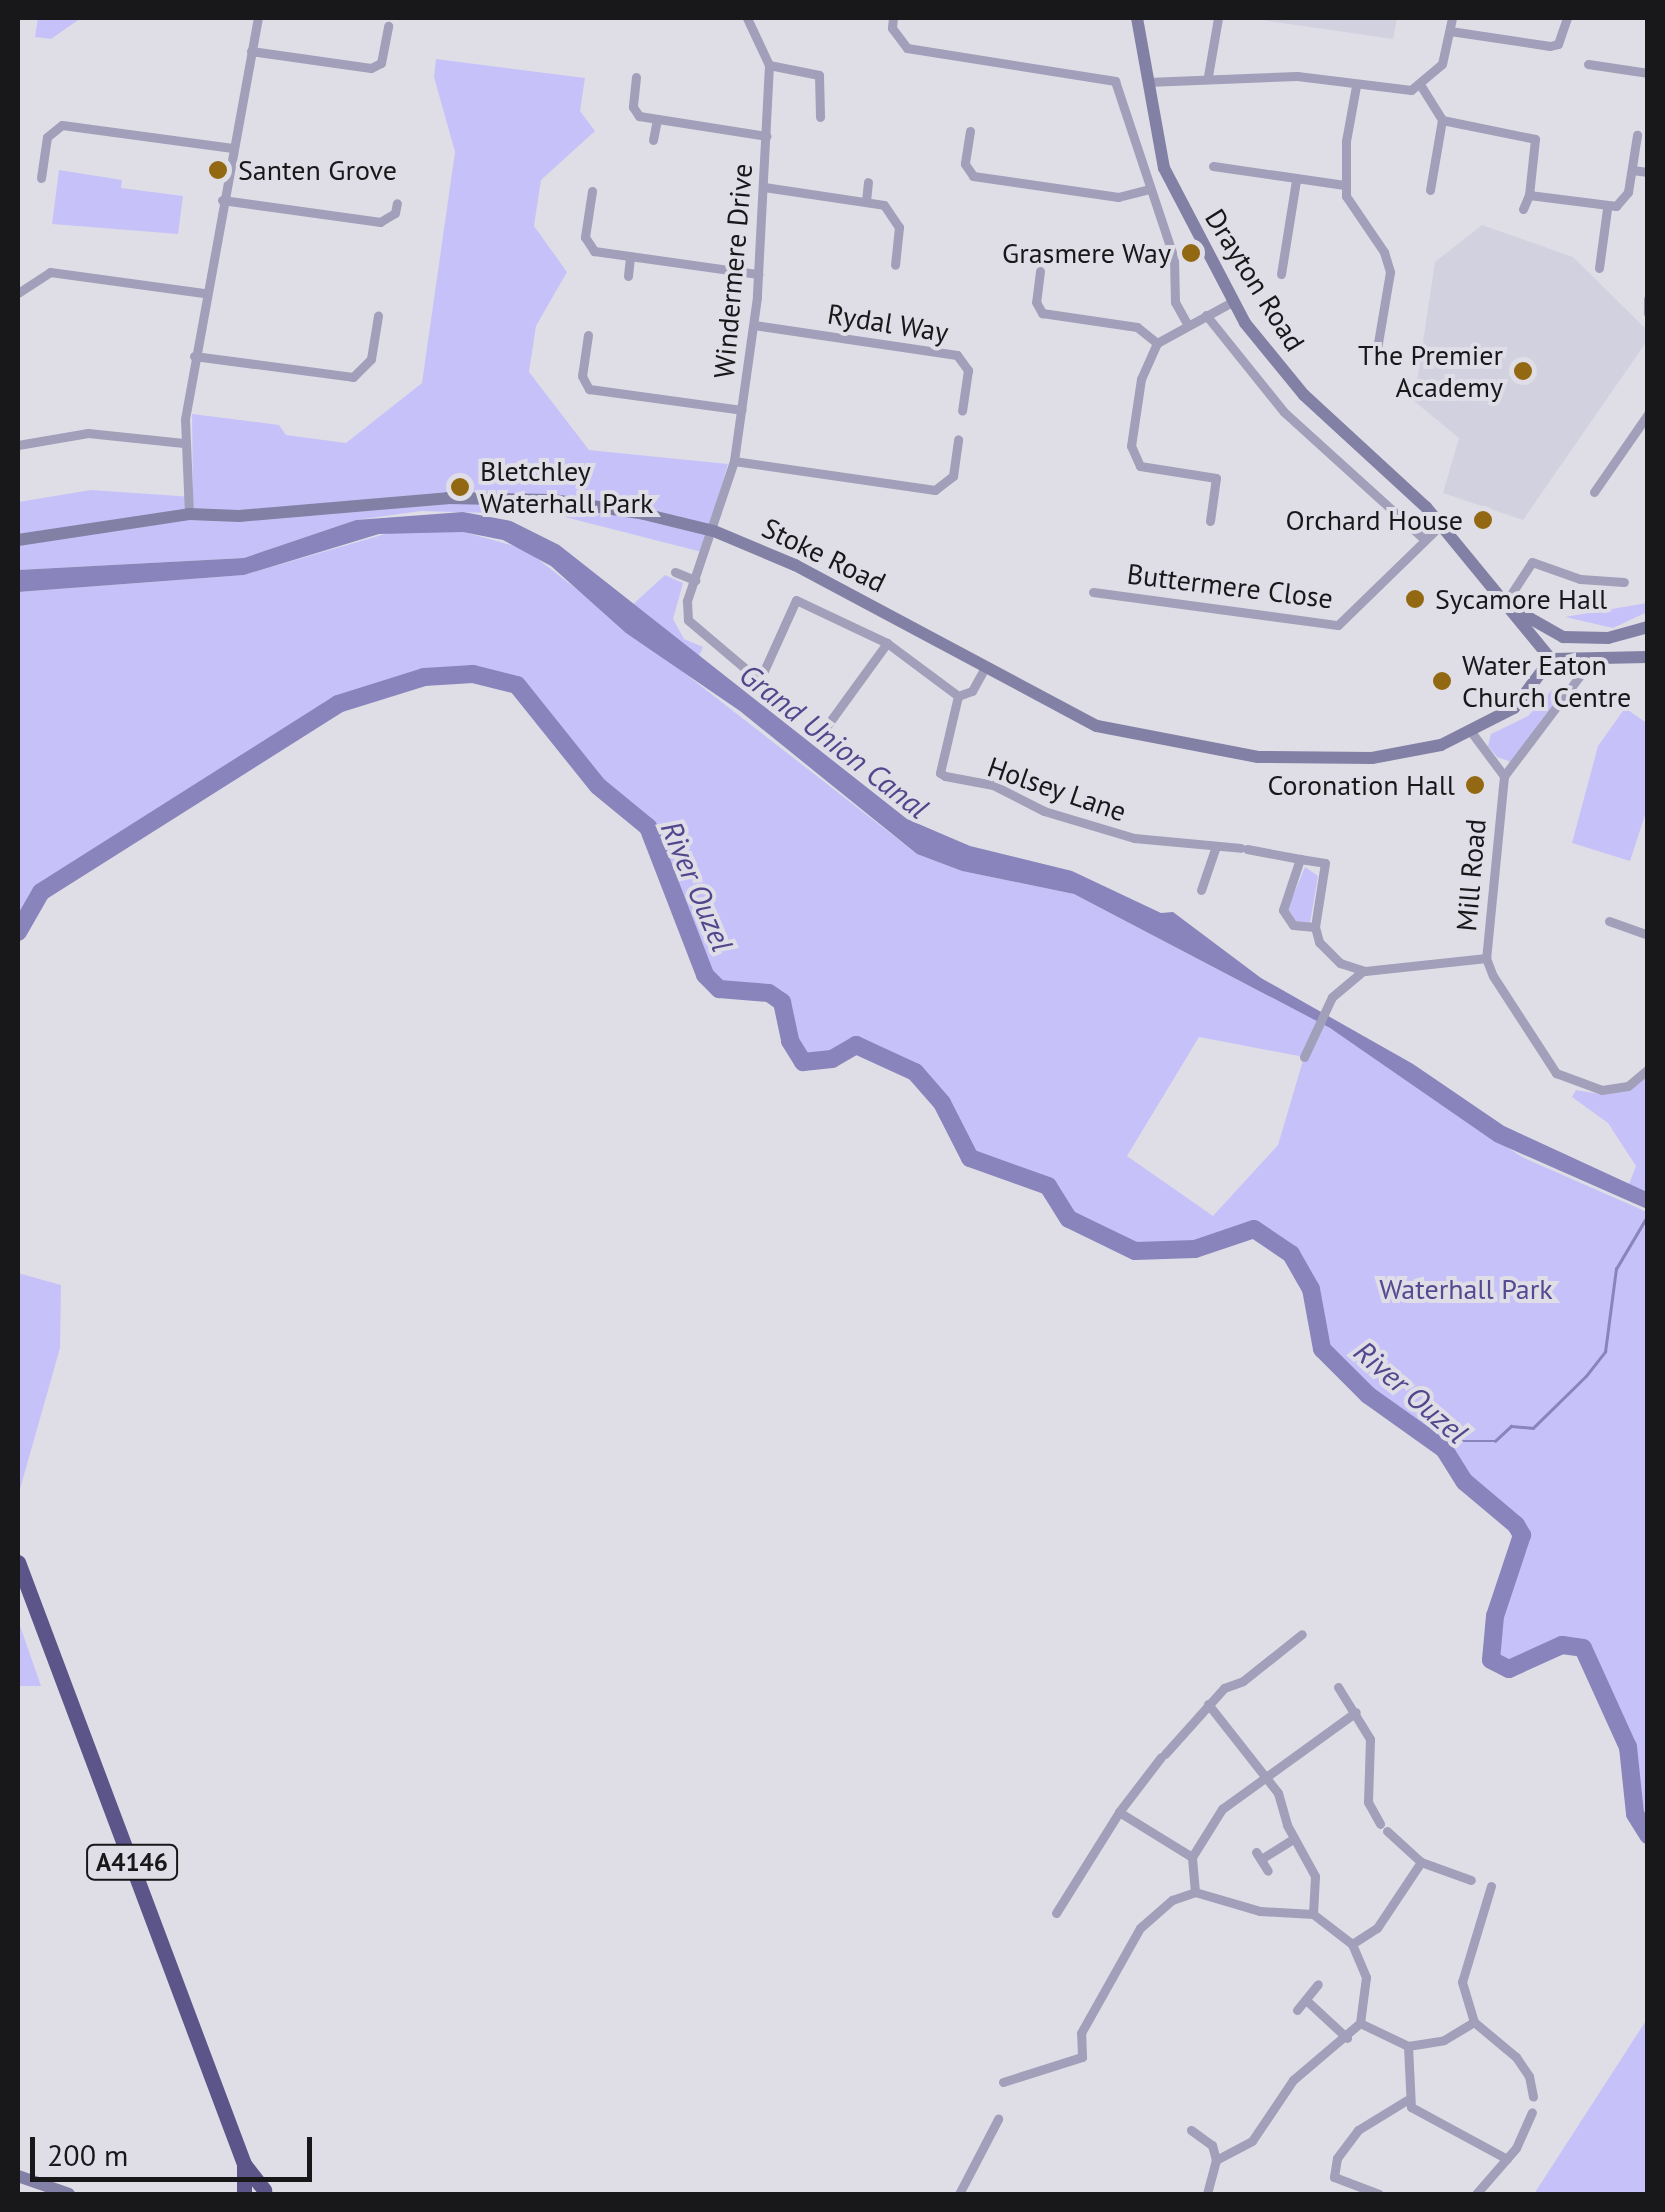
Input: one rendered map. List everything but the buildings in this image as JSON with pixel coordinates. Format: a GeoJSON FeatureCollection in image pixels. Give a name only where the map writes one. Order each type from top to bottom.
{"type":"FeatureCollection","features":[{"type":"Feature","properties":{"kind":"highway","name":"A4146"},"geometry":{"type":"LineString","coordinates":[[18,1562],[244,2164],[259,2193]]}},
{"type":"Feature","properties":{"kind":"street"},"geometry":{"type":"LineString","coordinates":[[189,514],[183,443],[194,356],[258,18]]}},
{"type":"Feature","properties":{"kind":"street","name":"Windermere Drive"},"geometry":{"type":"LineString","coordinates":[[747,18],[769,65],[754,325],[734,461],[696,580],[688,620],[754,676],[763,672],[796,600],[887,642]]}},
{"type":"Feature","properties":{"kind":"street"},"geometry":{"type":"LineString","coordinates":[[893,18],[892,28],[907,48],[1111,78],[1121,91],[1146,190],[1174,258],[1175,302],[1187,324]]}},
{"type":"Feature","properties":{"kind":"street","name":"Drayton Road"},"geometry":{"type":"LineString","coordinates":[[1137,18],[1144,82],[1169,179],[1232,302],[1294,385],[1440,525],[1538,646],[1556,658]]}},
{"type":"Feature","properties":{"kind":"street"},"geometry":{"type":"LineString","coordinates":[[1208,76],[1218,18]]}},
{"type":"Feature","properties":{"kind":"street"},"geometry":{"type":"LineString","coordinates":[[1144,82],[1208,76],[1308,77],[1394,92],[1421,86],[1442,64],[1452,18]]}},
{"type":"Feature","properties":{"kind":"street"},"geometry":{"type":"LineString","coordinates":[[1450,31],[1550,46],[1558,44],[1566,18]]}},
{"type":"Feature","properties":{"kind":"street"},"geometry":{"type":"LineString","coordinates":[[251,52],[371,68],[382,63],[388,26]]}},
{"type":"Feature","properties":{"kind":"street"},"geometry":{"type":"LineString","coordinates":[[1588,64],[1648,73]]}},
{"type":"Feature","properties":{"kind":"street"},"geometry":{"type":"LineString","coordinates":[[769,65],[819,75],[820,117]]}},
{"type":"Feature","properties":{"kind":"street"},"geometry":{"type":"LineString","coordinates":[[636,77],[632,107],[639,116],[766,136]]}},
{"type":"Feature","properties":{"kind":"street"},"geometry":{"type":"LineString","coordinates":[[1356,86],[1345,185],[1356,220],[1384,252],[1390,272],[1376,355]]}},
{"type":"Feature","properties":{"kind":"street"},"geometry":{"type":"LineString","coordinates":[[1421,86],[1442,120],[1430,190]]}},
{"type":"Feature","properties":{"kind":"street"},"geometry":{"type":"LineString","coordinates":[[653,140],[657,119]]}},
{"type":"Feature","properties":{"kind":"street"},"geometry":{"type":"LineString","coordinates":[[1442,120],[1534,139],[1529,195],[1523,209]]}},
{"type":"Feature","properties":{"kind":"street"},"geometry":{"type":"LineString","coordinates":[[41,178],[47,137],[62,125],[232,148]]}},
{"type":"Feature","properties":{"kind":"street"},"geometry":{"type":"LineString","coordinates":[[970,132],[965,164],[973,176],[1118,197],[1146,190]]}},
{"type":"Feature","properties":{"kind":"street"},"geometry":{"type":"LineString","coordinates":[[1529,195],[1607,210],[1623,201],[1637,135]]}},
{"type":"Feature","properties":{"kind":"street"},"geometry":{"type":"LineString","coordinates":[[1213,166],[1345,185]]}},
{"type":"Feature","properties":{"kind":"street"},"geometry":{"type":"LineString","coordinates":[[1632,170],[1648,172]]}},
{"type":"Feature","properties":{"kind":"street"},"geometry":{"type":"LineString","coordinates":[[1281,274],[1296,180]]}},
{"type":"Feature","properties":{"kind":"street"},"geometry":{"type":"LineString","coordinates":[[866,201],[868,182]]}},
{"type":"Feature","properties":{"kind":"street"},"geometry":{"type":"LineString","coordinates":[[764,187],[884,205],[898,222],[895,265]]}},
{"type":"Feature","properties":{"kind":"street"},"geometry":{"type":"LineString","coordinates":[[592,190],[586,237],[594,251],[758,274]]}},
{"type":"Feature","properties":{"kind":"street"},"geometry":{"type":"LineString","coordinates":[[222,200],[380,222],[394,214],[397,202]]}},
{"type":"Feature","properties":{"kind":"street"},"geometry":{"type":"LineString","coordinates":[[1599,268],[1607,210]]}},
{"type":"Feature","properties":{"kind":"street"},"geometry":{"type":"LineString","coordinates":[[628,276],[630,256]]}},
{"type":"Feature","properties":{"kind":"street"},"geometry":{"type":"LineString","coordinates":[[1040,271],[1036,302],[1042,313],[1138,327],[1157,344]]}},
{"type":"Feature","properties":{"kind":"street"},"geometry":{"type":"LineString","coordinates":[[18,292],[50,272],[204,292]]}},
{"type":"Feature","properties":{"kind":"street"},"geometry":{"type":"LineString","coordinates":[[1648,298],[1648,313]]}},
{"type":"Feature","properties":{"kind":"street"},"geometry":{"type":"LineString","coordinates":[[1210,522],[1216,478],[1145,467],[1132,458],[1141,379],[1157,344],[1232,302]]}},
{"type":"Feature","properties":{"kind":"street","name":"Drayton Road"},"geometry":{"type":"LineString","coordinates":[[1206,314],[1284,412],[1425,540]]}},
{"type":"Feature","properties":{"kind":"street"},"geometry":{"type":"LineString","coordinates":[[194,356],[353,377],[372,359],[378,316]]}},
{"type":"Feature","properties":{"kind":"street","name":"Rydal Way"},"geometry":{"type":"LineString","coordinates":[[754,325],[956,355],[968,370],[962,411]]}},
{"type":"Feature","properties":{"kind":"street"},"geometry":{"type":"LineString","coordinates":[[588,335],[582,376],[590,389],[742,410]]}},
{"type":"Feature","properties":{"kind":"street"},"geometry":{"type":"LineString","coordinates":[[1594,492],[1648,414]]}},
{"type":"Feature","properties":{"kind":"street"},"geometry":{"type":"LineString","coordinates":[[18,445],[88,434],[183,443]]}},
{"type":"Feature","properties":{"kind":"street"},"geometry":{"type":"LineString","coordinates":[[734,461],[936,490],[953,476],[958,439]]}},
{"type":"Feature","properties":{"kind":"street","name":"Stoke Road"},"geometry":{"type":"LineString","coordinates":[[18,540],[189,514],[513,498],[644,514],[714,531],[812,574],[1097,726],[1222,752],[1372,758],[1472,733],[1522,702],[1556,658]]}},
{"type":"Feature","properties":{"kind":"street","name":"Buttermere Close"},"geometry":{"type":"LineString","coordinates":[[1092,592],[1335,625],[1350,618],[1440,525]]}},
{"type":"Feature","properties":{"kind":"street"},"geometry":{"type":"LineString","coordinates":[[1504,605],[1532,562],[1580,579],[1624,582]]}},
{"type":"Feature","properties":{"kind":"street"},"geometry":{"type":"LineString","coordinates":[[675,572],[696,580]]}},
{"type":"Feature","properties":{"kind":"street","name":"Drayton Road"},"geometry":{"type":"LineString","coordinates":[[1504,605],[1563,637]]}},
{"type":"Feature","properties":{"kind":"street"},"geometry":{"type":"LineString","coordinates":[[1630,634],[1641,656],[1556,658],[1563,637],[1630,634],[1648,628]]}},
{"type":"Feature","properties":{"kind":"street"},"geometry":{"type":"LineString","coordinates":[[1538,646],[1548,632]]}},
{"type":"Feature","properties":{"kind":"street"},"geometry":{"type":"LineString","coordinates":[[826,727],[887,642],[958,696],[972,691],[985,668]]}},
{"type":"Feature","properties":{"kind":"street"},"geometry":{"type":"LineString","coordinates":[[1472,733],[1504,776],[1578,678]]}},
{"type":"Feature","properties":{"kind":"street","name":"Holsey Lane"},"geometry":{"type":"LineString","coordinates":[[958,696],[940,773],[944,776],[994,785],[1086,826],[1300,859]]}},
{"type":"Feature","properties":{"kind":"street","name":"Mill Road"},"geometry":{"type":"LineString","coordinates":[[1364,971],[1486,958],[1504,776]]}},
{"type":"Feature","properties":{"kind":"street"},"geometry":{"type":"LineString","coordinates":[[1201,890],[1216,846]]}},
{"type":"Feature","properties":{"kind":"street"},"geometry":{"type":"LineString","coordinates":[[1304,1057],[1325,1009],[1364,971],[1330,957],[1315,928],[1325,863],[1300,859],[1283,910],[1294,925],[1315,928]]}},
{"type":"Feature","properties":{"kind":"street"},"geometry":{"type":"LineString","coordinates":[[1610,921],[1648,935]]}},
{"type":"Feature","properties":{"kind":"street"},"geometry":{"type":"LineString","coordinates":[[1486,958],[1556,1073],[1602,1090],[1628,1086],[1648,1069]]}},
{"type":"Feature","properties":{"kind":"street"},"geometry":{"type":"LineString","coordinates":[[1056,1913],[1119,1812],[1163,1755],[1208,1704],[1302,1634]]}},
{"type":"Feature","properties":{"kind":"street"},"geometry":{"type":"LineString","coordinates":[[1338,1687],[1370,1739],[1368,1802],[1383,1827],[1421,1862],[1471,1880]]}},
{"type":"Feature","properties":{"kind":"street"},"geometry":{"type":"LineString","coordinates":[[1208,1704],[1262,1779],[1278,1793],[1294,1838],[1316,1876],[1313,1914]]}},
{"type":"Feature","properties":{"kind":"street"},"geometry":{"type":"LineString","coordinates":[[1195,1892],[1192,1857],[1222,1809],[1356,1712]]}},
{"type":"Feature","properties":{"kind":"street"},"geometry":{"type":"LineString","coordinates":[[1119,1812],[1192,1857]]}},
{"type":"Feature","properties":{"kind":"street"},"geometry":{"type":"LineString","coordinates":[[1268,1871],[1259,1856],[1294,1838]]}},
{"type":"Feature","properties":{"kind":"street"},"geometry":{"type":"LineString","coordinates":[[1352,1944],[1377,1928],[1421,1862]]}},
{"type":"Feature","properties":{"kind":"street"},"geometry":{"type":"LineString","coordinates":[[1490,1886],[1462,1982],[1474,2022],[1516,2058],[1529,2076],[1532,2097]]}},
{"type":"Feature","properties":{"kind":"street"},"geometry":{"type":"LineString","coordinates":[[1003,2082],[1082,2057],[1081,2033],[1140,1928],[1156,1909],[1195,1892],[1260,1911],[1313,1914],[1352,1944],[1366,1977],[1360,2023],[1347,2038],[1293,2080],[1240,2153],[1216,2160]]}},
{"type":"Feature","properties":{"kind":"street"},"geometry":{"type":"LineString","coordinates":[[1297,2010],[1318,1984]]}},
{"type":"Feature","properties":{"kind":"street"},"geometry":{"type":"LineString","coordinates":[[1306,2000],[1347,2038]]}},
{"type":"Feature","properties":{"kind":"street"},"geometry":{"type":"LineString","coordinates":[[1360,2023],[1408,2046],[1444,2040],[1474,2022]]}},
{"type":"Feature","properties":{"kind":"street"},"geometry":{"type":"LineString","coordinates":[[1408,2046],[1406,2100],[1418,2116],[1507,2159]]}},
{"type":"Feature","properties":{"kind":"street"},"geometry":{"type":"LineString","coordinates":[[1379,2194],[1334,2178],[1337,2158],[1368,2122],[1406,2100]]}},
{"type":"Feature","properties":{"kind":"street"},"geometry":{"type":"LineString","coordinates":[[1476,2194],[1507,2159],[1532,2112]]}},
{"type":"Feature","properties":{"kind":"street"},"geometry":{"type":"LineString","coordinates":[[959,2194],[998,2119]]}},
{"type":"Feature","properties":{"kind":"street"},"geometry":{"type":"LineString","coordinates":[[1191,2130],[1212,2146],[1216,2160],[1207,2194]]}},
{"type":"Feature","properties":{"kind":"street"},"geometry":{"type":"LineString","coordinates":[[18,2176],[69,2194]]}},
{"type":"Feature","properties":{"kind":"shaded area"},"geometry":{"type":"Polygon","coordinates":[[[1248,18],[1397,18],[1393,39],[1248,18]]]}},
{"type":"Feature","properties":{"kind":"shaded area","name":"The Premier Academy"},"geometry":{"type":"Polygon","coordinates":[[[1482,225],[1573,257],[1647,330],[1647,341],[1523,520],[1443,493],[1459,438],[1414,401],[1435,262],[1482,225]]]}},
{"type":"Feature","properties":{"kind":"shaded area"},"geometry":{"type":"Polygon","coordinates":[[[463,512],[511,521],[559,545],[907,819],[970,846],[1072,871],[1161,913],[1173,912],[1261,978],[1413,1064],[1504,1126],[1647,1192],[1647,1209],[1495,1142],[1330,1028],[1074,894],[962,871],[917,854],[740,711],[626,633],[551,566],[503,540],[463,532],[379,534],[244,575],[18,592],[18,570],[244,558],[356,520],[463,512]]]}},
{"type":"Feature","properties":{"kind":"green space"},"geometry":{"type":"Polygon","coordinates":[[[38,18],[81,18],[51,39],[35,37],[38,18]]]}},
{"type":"Feature","properties":{"kind":"green space"},"geometry":{"type":"Polygon","coordinates":[[[436,59],[585,78],[580,111],[595,131],[541,180],[534,226],[567,272],[536,326],[529,372],[589,450],[728,464],[702,552],[557,515],[421,511],[356,520],[244,558],[18,570],[18,502],[91,490],[193,497],[192,414],[279,425],[286,435],[346,443],[422,383],[455,152],[434,77],[436,59]]]}},
{"type":"Feature","properties":{"kind":"green space"},"geometry":{"type":"Polygon","coordinates":[[[59,170],[122,180],[121,188],[183,196],[178,234],[52,224],[59,170]]]}},
{"type":"Feature","properties":{"kind":"green space","name":"Waterhall Park"},"geometry":{"type":"Polygon","coordinates":[[[392,532],[464,532],[525,549],[917,854],[962,871],[1074,894],[1330,1028],[1522,1157],[1647,1212],[1647,1821],[1635,1814],[1628,1747],[1583,1648],[1562,1645],[1509,1669],[1491,1660],[1495,1616],[1522,1535],[1465,1482],[1444,1448],[1367,1395],[1322,1349],[1311,1290],[1291,1254],[1253,1229],[1195,1249],[1135,1251],[1069,1219],[1048,1186],[970,1158],[942,1103],[915,1072],[856,1045],[832,1059],[803,1062],[790,1041],[782,1002],[769,993],[719,989],[705,975],[648,827],[598,786],[517,685],[473,674],[425,677],[338,704],[41,891],[18,932],[18,592],[244,575],[392,532]],[[1199,1037],[1127,1156],[1213,1216],[1278,1145],[1304,1057],[1199,1037]]]}},
{"type":"Feature","properties":{"kind":"green space"},"geometry":{"type":"Polygon","coordinates":[[[665,575],[683,583],[673,619],[684,639],[703,647],[699,656],[630,607],[665,575]]]}},
{"type":"Feature","properties":{"kind":"green space"},"geometry":{"type":"Polygon","coordinates":[[[1647,603],[1645,613],[1613,628],[1565,617],[1647,603]]]}},
{"type":"Feature","properties":{"kind":"green space"},"geometry":{"type":"Polygon","coordinates":[[[1553,689],[1556,701],[1511,762],[1497,757],[1488,746],[1491,734],[1528,716],[1553,689]]]}},
{"type":"Feature","properties":{"kind":"green space"},"geometry":{"type":"Polygon","coordinates":[[[1625,708],[1648,724],[1646,812],[1630,861],[1572,843],[1598,746],[1625,708]]]}},
{"type":"Feature","properties":{"kind":"green space"},"geometry":{"type":"Polygon","coordinates":[[[1305,867],[1318,876],[1310,923],[1294,921],[1287,910],[1305,867]]]}},
{"type":"Feature","properties":{"kind":"green space"},"geometry":{"type":"Polygon","coordinates":[[[1647,1078],[1647,1192],[1629,1184],[1636,1166],[1608,1123],[1572,1097],[1576,1090],[1605,1095],[1647,1078]]]}},
{"type":"Feature","properties":{"kind":"green space"},"geometry":{"type":"Polygon","coordinates":[[[18,1273],[61,1285],[60,1348],[18,1496],[18,1273]]]}},
{"type":"Feature","properties":{"kind":"green space"},"geometry":{"type":"Polygon","coordinates":[[[18,1620],[41,1686],[18,1686],[18,1620]]]}},
{"type":"Feature","properties":{"kind":"green space"},"geometry":{"type":"Polygon","coordinates":[[[1647,2019],[1647,2194],[1534,2194],[1647,2019]]]}},
{"type":"Feature","properties":{"kind":"waterway","name":"River Ouzel"},"geometry":{"type":"LineString","coordinates":[[18,932],[41,892],[338,704],[424,677],[473,674],[517,685],[598,786],[648,827],[705,975],[719,989],[769,993],[782,1002],[790,1041],[803,1062],[832,1059],[856,1045],[915,1072],[942,1103],[970,1158],[1048,1186],[1069,1219],[1135,1251],[1195,1249],[1254,1229],[1291,1254],[1311,1289],[1322,1349],[1368,1395],[1444,1449],[1465,1482],[1516,1525],[1522,1535],[1495,1616],[1491,1660],[1509,1669],[1562,1645],[1583,1648],[1628,1747],[1635,1814],[1648,1835]]}},
{"type":"Feature","properties":{"kind":"waterway"},"geometry":{"type":"LineString","coordinates":[[1446,1454],[1451,1441],[1495,1441],[1511,1426],[1533,1428],[1586,1376],[1605,1352],[1616,1269],[1645,1220]]}},
{"type":"Feature","properties":{"kind":"place","name":"Santen Grove"},"geometry":{"type":"Point","coordinates":[218,170]}},
{"type":"Feature","properties":{"kind":"place","name":"Grasmere Way"},"geometry":{"type":"Point","coordinates":[1191,253]}},
{"type":"Feature","properties":{"kind":"place","name":"The Premier Academy"},"geometry":{"type":"Point","coordinates":[1523,371]}},
{"type":"Feature","properties":{"kind":"place","name":"Bletchley Waterhall Park"},"geometry":{"type":"Point","coordinates":[460,487]}},
{"type":"Feature","properties":{"kind":"place","name":"Orchard House"},"geometry":{"type":"Point","coordinates":[1483,520]}},
{"type":"Feature","properties":{"kind":"place","name":"Sycamore Hall"},"geometry":{"type":"Point","coordinates":[1415,599]}},
{"type":"Feature","properties":{"kind":"place","name":"Water Eaton Church Centre"},"geometry":{"type":"Point","coordinates":[1442,681]}},
{"type":"Feature","properties":{"kind":"place","name":"Coronation Hall"},"geometry":{"type":"Point","coordinates":[1475,785]}},
{"type":"Feature","properties":{"kind":"water label","name":"Grand Union Canal"},"geometry":{"type":"Point","coordinates":[834,741]}}]}
